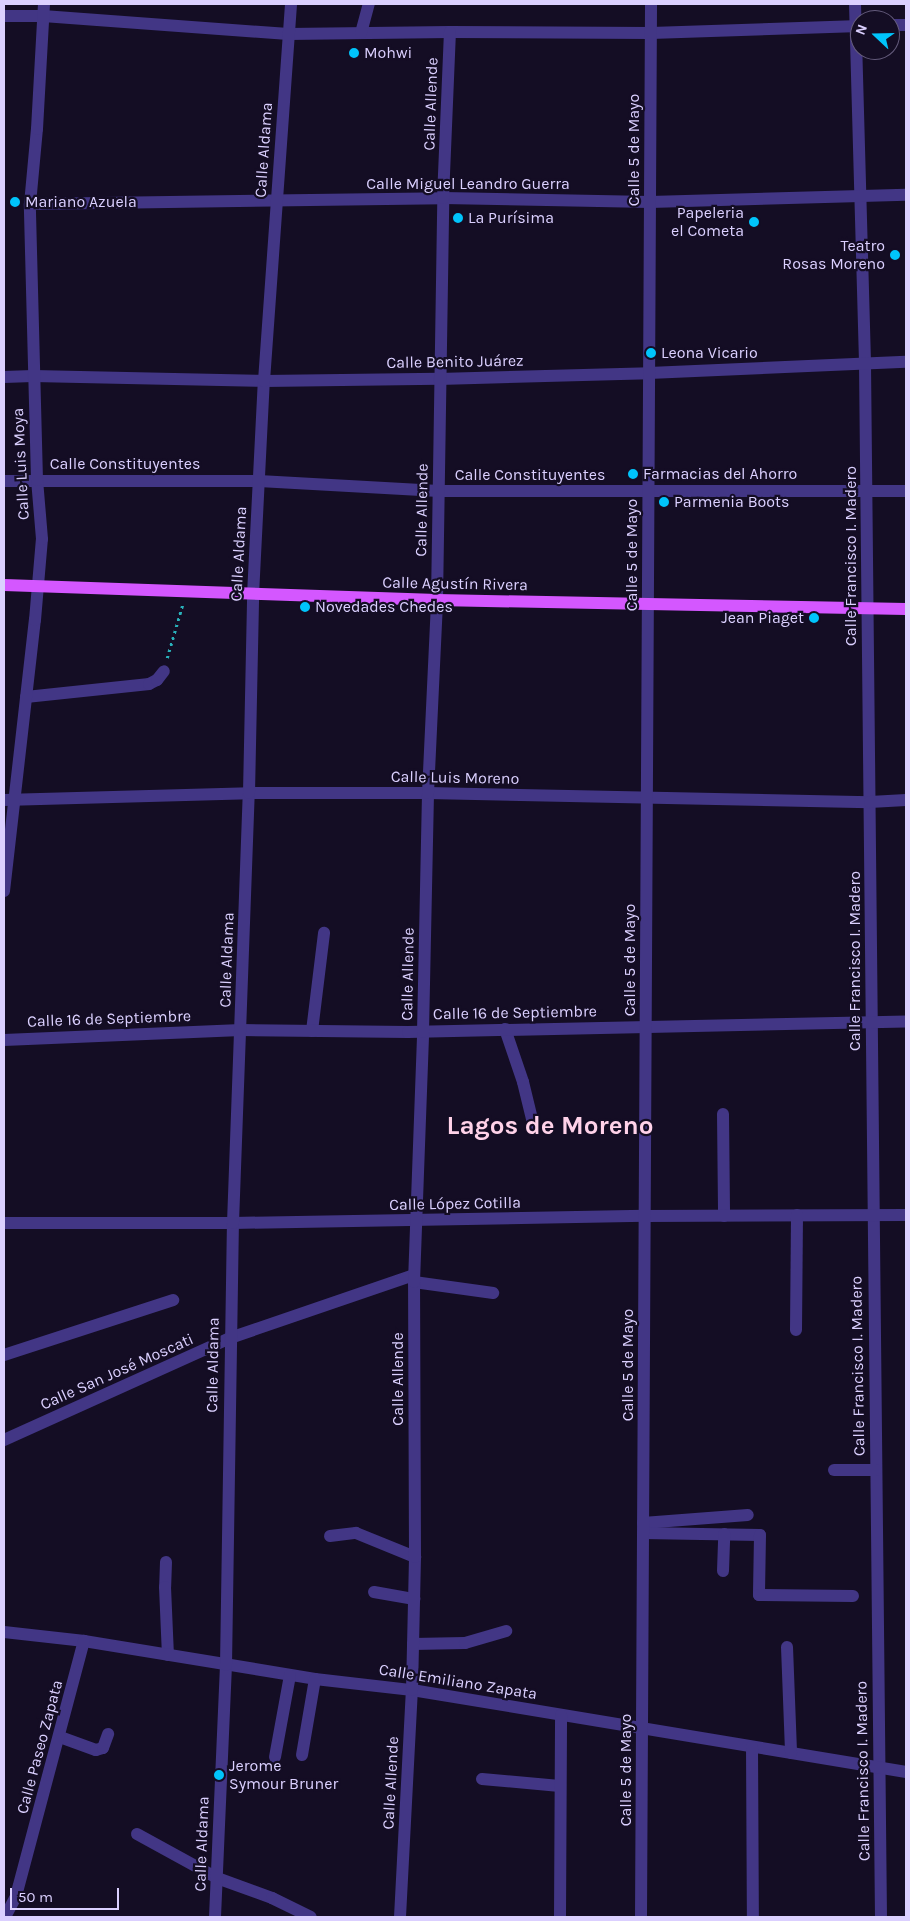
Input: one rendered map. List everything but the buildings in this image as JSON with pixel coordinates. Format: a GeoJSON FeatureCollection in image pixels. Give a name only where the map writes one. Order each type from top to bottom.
{"type":"FeatureCollection","features":[{"type":"Feature","properties":{"kind":"main road","name":"Calle Agustín Rivera"},"geometry":{"type":"LineString","coordinates":[[4,585],[437,600],[906,609]]}},
{"type":"Feature","properties":{"kind":"street","name":"Calle Aldama"},"geometry":{"type":"LineString","coordinates":[[215,1917],[226,1665],[230,1338],[249,793],[253,595],[264,381],[291,4]]}},
{"type":"Feature","properties":{"kind":"street"},"geometry":{"type":"LineString","coordinates":[[361,33],[369,4]]}},
{"type":"Feature","properties":{"kind":"street","name":"Calle 5 de Mayo"},"geometry":{"type":"LineString","coordinates":[[641,1917],[651,4]]}},
{"type":"Feature","properties":{"kind":"street"},"geometry":{"type":"LineString","coordinates":[[4,16],[44,10],[288,34],[450,32],[651,33],[850,26]]}},
{"type":"Feature","properties":{"kind":"street","name":"Calle Luis Moya"},"geometry":{"type":"LineString","coordinates":[[4,891],[10,800],[26,697],[42,539],[37,480],[33,376],[30,204],[37,129],[44,10]]}},
{"type":"Feature","properties":{"kind":"street","name":"Calle Allende"},"geometry":{"type":"LineString","coordinates":[[400,1917],[412,1690],[415,1557],[414,1279],[423,1032],[428,792],[437,600],[443,198],[450,32]]}},
{"type":"Feature","properties":{"kind":"street","name":"Calle Francisco I. Madero"},"geometry":{"type":"LineString","coordinates":[[858,60],[867,490],[881,1917]]}},
{"type":"Feature","properties":{"kind":"street","name":"Calle Miguel Leandro Guerra"},"geometry":{"type":"LineString","coordinates":[[30,204],[443,198],[650,202],[906,195]]}},
{"type":"Feature","properties":{"kind":"street","name":"Calle Benito Juárez"},"geometry":{"type":"LineString","coordinates":[[4,377],[264,381],[439,379],[649,373],[906,362]]}},
{"type":"Feature","properties":{"kind":"street","name":"Calle Constituyentes"},"geometry":{"type":"LineString","coordinates":[[4,481],[259,481],[439,491],[906,491]]}},
{"type":"Feature","properties":{"kind":"street"},"geometry":{"type":"LineString","coordinates":[[26,697],[149,684],[157,680],[164,672]]}},
{"type":"Feature","properties":{"kind":"street","name":"Calle Luis Moreno"},"geometry":{"type":"LineString","coordinates":[[10,800],[249,793],[428,792],[870,802],[906,800]]}},
{"type":"Feature","properties":{"kind":"street"},"geometry":{"type":"LineString","coordinates":[[4,812],[10,800]]}},
{"type":"Feature","properties":{"kind":"street"},"geometry":{"type":"LineString","coordinates":[[312,1031],[324,933]]}},
{"type":"Feature","properties":{"kind":"street","name":"Calle 16 de Septiembre"},"geometry":{"type":"LineString","coordinates":[[4,1040],[241,1030],[423,1032],[906,1022]]}},
{"type":"Feature","properties":{"kind":"street"},"geometry":{"type":"LineString","coordinates":[[505,1029],[523,1082],[533,1123]]}},
{"type":"Feature","properties":{"kind":"street"},"geometry":{"type":"LineString","coordinates":[[724,1114],[724,1216]]}},
{"type":"Feature","properties":{"kind":"street"},"geometry":{"type":"LineString","coordinates":[[796,1330],[797,1215]]}},
{"type":"Feature","properties":{"kind":"street","name":"Calle López Cotilla"},"geometry":{"type":"LineString","coordinates":[[4,1223],[233,1224],[645,1216],[906,1215]]}},
{"type":"Feature","properties":{"kind":"street"},"geometry":{"type":"LineString","coordinates":[[414,1279],[493,1293]]}},
{"type":"Feature","properties":{"kind":"street","name":"Calle San José Moscati"},"geometry":{"type":"LineString","coordinates":[[4,1440],[230,1338],[414,1279]]}},
{"type":"Feature","properties":{"kind":"street"},"geometry":{"type":"LineString","coordinates":[[4,1355],[173,1300]]}},
{"type":"Feature","properties":{"kind":"street"},"geometry":{"type":"LineString","coordinates":[[834,1470],[876,1470]]}},
{"type":"Feature","properties":{"kind":"street"},"geometry":{"type":"LineString","coordinates":[[643,1528],[748,1515]]}},
{"type":"Feature","properties":{"kind":"street"},"geometry":{"type":"LineString","coordinates":[[643,1528],[760,1535],[760,1595],[853,1596]]}},
{"type":"Feature","properties":{"kind":"street"},"geometry":{"type":"LineString","coordinates":[[330,1536],[356,1533],[415,1557]]}},
{"type":"Feature","properties":{"kind":"street"},"geometry":{"type":"LineString","coordinates":[[723,1571],[724,1534]]}},
{"type":"Feature","properties":{"kind":"street"},"geometry":{"type":"LineString","coordinates":[[166,1562],[165,1587],[168,1655]]}},
{"type":"Feature","properties":{"kind":"street"},"geometry":{"type":"LineString","coordinates":[[374,1592],[414,1599]]}},
{"type":"Feature","properties":{"kind":"street"},"geometry":{"type":"LineString","coordinates":[[413,1644],[465,1643],[506,1631]]}},
{"type":"Feature","properties":{"kind":"street","name":"Calle Emiliano Zapata"},"geometry":{"type":"LineString","coordinates":[[4,1632],[84,1641],[315,1679],[412,1690],[906,1772]]}},
{"type":"Feature","properties":{"kind":"street","name":"Calle Paseo Zapata"},"geometry":{"type":"LineString","coordinates":[[5,1917],[16,1896],[60,1737],[84,1641]]}},
{"type":"Feature","properties":{"kind":"street"},"geometry":{"type":"LineString","coordinates":[[787,1647],[791,1753]]}},
{"type":"Feature","properties":{"kind":"street"},"geometry":{"type":"LineString","coordinates":[[275,1757],[290,1675]]}},
{"type":"Feature","properties":{"kind":"street"},"geometry":{"type":"LineString","coordinates":[[302,1755],[315,1679]]}},
{"type":"Feature","properties":{"kind":"street"},"geometry":{"type":"LineString","coordinates":[[560,1917],[561,1715]]}},
{"type":"Feature","properties":{"kind":"street"},"geometry":{"type":"LineString","coordinates":[[60,1737],[96,1750],[103,1748],[108,1734]]}},
{"type":"Feature","properties":{"kind":"street"},"geometry":{"type":"LineString","coordinates":[[752,1747],[753,1917]]}},
{"type":"Feature","properties":{"kind":"street"},"geometry":{"type":"LineString","coordinates":[[482,1779],[560,1786]]}},
{"type":"Feature","properties":{"kind":"street"},"geometry":{"type":"LineString","coordinates":[[137,1834],[217,1878],[272,1898],[311,1917]]}},
{"type":"Feature","properties":{"kind":"path"},"geometry":{"type":"LineString","coordinates":[[164,672],[186,592]]}},
{"type":"Feature","properties":{"kind":"place","name":"Mohwi"},"geometry":{"type":"Point","coordinates":[354,53]}},
{"type":"Feature","properties":{"kind":"place","name":"Mariano Azuela"},"geometry":{"type":"Point","coordinates":[15,202]}},
{"type":"Feature","properties":{"kind":"place","name":"La Purísima"},"geometry":{"type":"Point","coordinates":[458,218]}},
{"type":"Feature","properties":{"kind":"place","name":"Papeleria el Cometa"},"geometry":{"type":"Point","coordinates":[754,222]}},
{"type":"Feature","properties":{"kind":"place","name":"Teatro Rosas Moreno"},"geometry":{"type":"Point","coordinates":[895,255]}},
{"type":"Feature","properties":{"kind":"place","name":"Leona Vicario"},"geometry":{"type":"Point","coordinates":[651,353]}},
{"type":"Feature","properties":{"kind":"place","name":"Farmacias del Ahorro"},"geometry":{"type":"Point","coordinates":[633,474]}},
{"type":"Feature","properties":{"kind":"place","name":"Parmenia Boots"},"geometry":{"type":"Point","coordinates":[664,502]}},
{"type":"Feature","properties":{"kind":"place","name":"Novedades Chedes"},"geometry":{"type":"Point","coordinates":[305,607]}},
{"type":"Feature","properties":{"kind":"place","name":"Jean Piaget"},"geometry":{"type":"Point","coordinates":[814,618]}},
{"type":"Feature","properties":{"kind":"place","name":"Jerome Symour Bruner"},"geometry":{"type":"Point","coordinates":[219,1775]}},
{"type":"Feature","properties":{"kind":"district","name":"Lagos de Moreno"},"geometry":{"type":"Point","coordinates":[550,1126]}}]}
